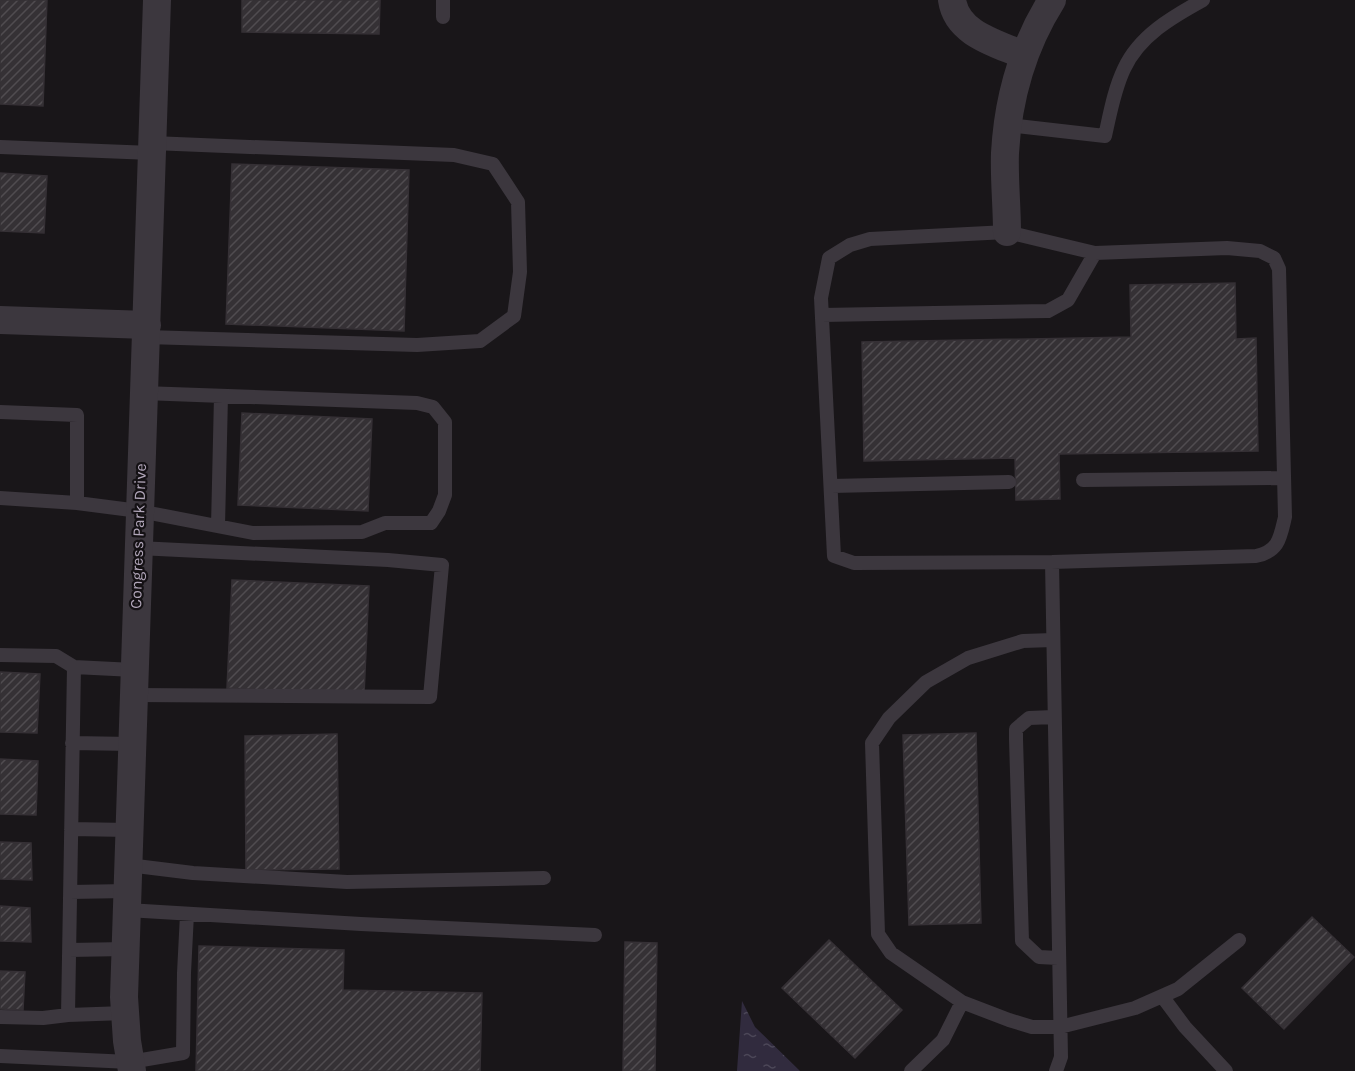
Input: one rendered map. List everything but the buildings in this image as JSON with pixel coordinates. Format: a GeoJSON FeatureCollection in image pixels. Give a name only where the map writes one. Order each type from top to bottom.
{"type":"FeatureCollection","features":[{"type":"Feature","properties":{"kind":"street","name":"Congress Park Drive"},"geometry":{"type":"LineString","coordinates":[[131,1066],[124,997],[157,0]]}},
{"type":"Feature","properties":{"kind":"street"},"geometry":{"type":"LineString","coordinates":[[952,0],[953,8],[961,22],[973,32],[1023,55]]}},
{"type":"Feature","properties":{"kind":"street"},"geometry":{"type":"LineString","coordinates":[[1007,232],[1005,153],[1009,114],[1023,55],[1052,0]]}},
{"type":"Feature","properties":{"kind":"street"},"geometry":{"type":"LineString","coordinates":[[0,320],[146,331]]}},
{"type":"Feature","properties":{"kind":"lane"},"geometry":{"type":"LineString","coordinates":[[443,0],[443,17]]}},
{"type":"Feature","properties":{"kind":"lane"},"geometry":{"type":"LineString","coordinates":[[1008,125],[1105,136],[1124,68],[1137,48],[1159,27],[1203,0]]}},
{"type":"Feature","properties":{"kind":"lane"},"geometry":{"type":"LineString","coordinates":[[0,147],[454,155],[493,164],[518,202],[520,272],[514,316],[480,341],[417,345],[146,331]]}},
{"type":"Feature","properties":{"kind":"lane"},"geometry":{"type":"LineString","coordinates":[[1007,232],[1095,253],[1227,248],[1260,251],[1274,258],[1280,269],[1285,518],[1281,537],[1268,553],[1256,556],[1052,562],[854,563],[834,556],[821,298],[829,258],[850,245],[870,239],[1007,232]]}},
{"type":"Feature","properties":{"kind":"lane"},"geometry":{"type":"LineString","coordinates":[[822,315],[1048,311],[1068,300],[1095,253]]}},
{"type":"Feature","properties":{"kind":"lane"},"geometry":{"type":"LineString","coordinates":[[0,498],[77,503],[139,511],[252,533],[362,532],[385,523],[431,523],[445,495],[445,422],[433,408],[417,403],[143,393]]}},
{"type":"Feature","properties":{"kind":"lane"},"geometry":{"type":"LineString","coordinates":[[218,526],[221,396]]}},
{"type":"Feature","properties":{"kind":"lane"},"geometry":{"type":"LineString","coordinates":[[0,412],[77,415],[77,503]]}},
{"type":"Feature","properties":{"kind":"lane"},"geometry":{"type":"LineString","coordinates":[[1083,480],[1284,478]]}},
{"type":"Feature","properties":{"kind":"lane"},"geometry":{"type":"LineString","coordinates":[[831,486],[1009,482]]}},
{"type":"Feature","properties":{"kind":"lane"},"geometry":{"type":"LineString","coordinates":[[0,655],[56,656],[74,667],[134,683],[430,697],[442,565],[388,560],[138,548]]}},
{"type":"Feature","properties":{"kind":"lane"},"geometry":{"type":"LineString","coordinates":[[1052,562],[1060,1027],[1061,1057],[1067,1071]]}},
{"type":"Feature","properties":{"kind":"lane"},"geometry":{"type":"LineString","coordinates":[[1053,640],[1023,641],[968,658],[926,682],[889,718],[872,743],[878,934],[891,952],[962,1002],[1032,1027],[1060,1027],[1135,1008],[1178,989],[1239,940]]}},
{"type":"Feature","properties":{"kind":"lane"},"geometry":{"type":"LineString","coordinates":[[68,1015],[74,667]]}},
{"type":"Feature","properties":{"kind":"lane"},"geometry":{"type":"LineString","coordinates":[[1054,717],[1029,718],[1016,729],[1016,739],[1022,941],[1039,957],[1058,958]]}},
{"type":"Feature","properties":{"kind":"lane"},"geometry":{"type":"LineString","coordinates":[[72,743],[132,744]]}},
{"type":"Feature","properties":{"kind":"lane"},"geometry":{"type":"LineString","coordinates":[[71,829],[129,830]]}},
{"type":"Feature","properties":{"kind":"lane"},"geometry":{"type":"LineString","coordinates":[[70,892],[127,889],[193,873],[347,882],[544,878]]}},
{"type":"Feature","properties":{"kind":"lane"},"geometry":{"type":"LineString","coordinates":[[127,889],[187,914],[595,935]]}},
{"type":"Feature","properties":{"kind":"lane"},"geometry":{"type":"LineString","coordinates":[[0,1056],[131,1066],[183,1053],[187,914]]}},
{"type":"Feature","properties":{"kind":"lane"},"geometry":{"type":"LineString","coordinates":[[69,950],[126,949]]}},
{"type":"Feature","properties":{"kind":"lane"},"geometry":{"type":"LineString","coordinates":[[1162,996],[1185,1027],[1226,1071]]}},
{"type":"Feature","properties":{"kind":"lane"},"geometry":{"type":"LineString","coordinates":[[911,1071],[943,1040],[962,1002]]}},
{"type":"Feature","properties":{"kind":"lane"},"geometry":{"type":"LineString","coordinates":[[0,1017],[42,1018],[125,1013]]}},
{"type":"Feature","properties":{"kind":"lane"},"geometry":{"type":"LineString","coordinates":[[1056,1071],[1061,1057]]}},
{"type":"Feature","properties":{"kind":"water"},"geometry":{"type":"Polygon","coordinates":[[[742,1001],[755,1027],[800,1071],[737,1071],[742,1001]]]}}]}
